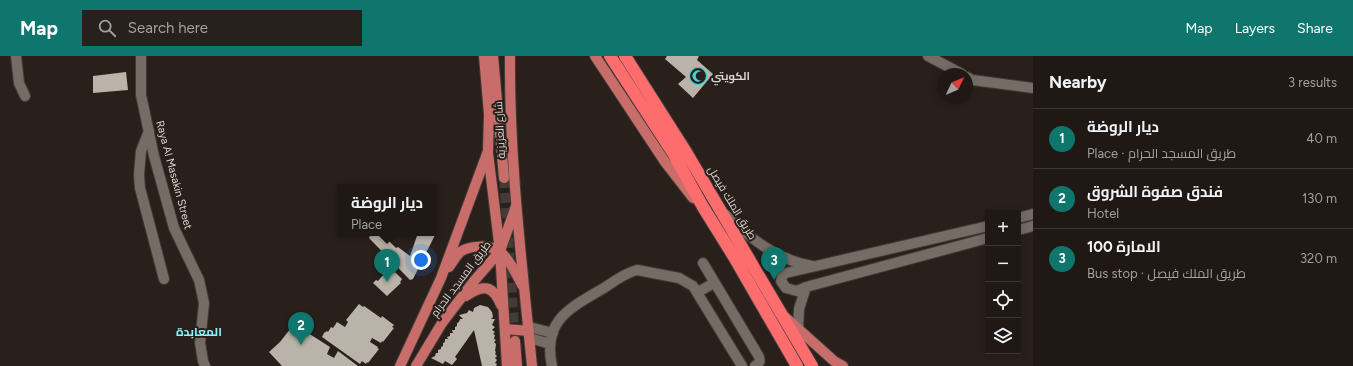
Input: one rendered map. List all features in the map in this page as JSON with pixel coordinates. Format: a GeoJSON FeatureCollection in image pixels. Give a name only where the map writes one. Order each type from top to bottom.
{"type":"FeatureCollection","features":[{"type":"Feature","properties":{"kind":"highway"},"geometry":{"type":"LineString","coordinates":[[610,56],[672,153],[797,366]]}},
{"type":"Feature","properties":{"kind":"highway","name":"طريق الملك فيصل"},"geometry":{"type":"LineString","coordinates":[[625,56],[721,210],[812,366]]}},
{"type":"Feature","properties":{"kind":"main road","name":"طريق المسجد الحرام"},"geometry":{"type":"LineString","coordinates":[[400,366],[441,278],[488,151],[488,114],[484,56]]}},
{"type":"Feature","properties":{"kind":"main road"},"geometry":{"type":"LineString","coordinates":[[494,56],[504,178]]}},
{"type":"Feature","properties":{"kind":"main road","name":"شارع العزيزية"},"geometry":{"type":"LineString","coordinates":[[510,56],[510,86],[517,203],[532,366]]}},
{"type":"Feature","properties":{"kind":"main road"},"geometry":{"type":"LineString","coordinates":[[510,86],[514,56]]}},
{"type":"Feature","properties":{"kind":"main road"},"geometry":{"type":"LineString","coordinates":[[595,56],[665,162],[713,223]]}},
{"type":"Feature","properties":{"kind":"main road"},"geometry":{"type":"LineString","coordinates":[[488,151],[500,251],[507,366]]}},
{"type":"Feature","properties":{"kind":"main road","name":"طريق المسجد الحرام"},"geometry":{"type":"LineString","coordinates":[[416,366],[442,323],[474,281],[500,251],[517,203]]}},
{"type":"Feature","properties":{"kind":"main road"},"geometry":{"type":"LineString","coordinates":[[441,278],[459,253],[470,247],[483,246],[500,251],[515,271],[525,291]]}},
{"type":"Feature","properties":{"kind":"main road"},"geometry":{"type":"LineString","coordinates":[[459,300],[475,290],[487,288],[497,294],[504,312]]}},
{"type":"Feature","properties":{"kind":"main road"},"geometry":{"type":"LineString","coordinates":[[782,314],[834,360],[843,366]]}},
{"type":"Feature","properties":{"kind":"main road"},"geometry":{"type":"LineString","coordinates":[[505,329],[529,332]]}},
{"type":"Feature","properties":{"kind":"main road"},"geometry":{"type":"LineString","coordinates":[[515,341],[517,366]]}},
{"type":"Feature","properties":{"kind":"street"},"geometry":{"type":"LineString","coordinates":[[16,56],[19,83],[25,96]]}},
{"type":"Feature","properties":{"kind":"street","name":"Raya Al Masakin Street"},"geometry":{"type":"LineString","coordinates":[[141,56],[141,95],[154,156],[174,228],[200,280],[204,304],[200,343],[205,366]]}},
{"type":"Feature","properties":{"kind":"street"},"geometry":{"type":"LineString","coordinates":[[928,56],[951,68]]}},
{"type":"Feature","properties":{"kind":"street"},"geometry":{"type":"LineString","coordinates":[[973,80],[1033,88]]}},
{"type":"Feature","properties":{"kind":"street"},"geometry":{"type":"LineString","coordinates":[[149,131],[141,151],[139,175],[140,188],[164,279]]}},
{"type":"Feature","properties":{"kind":"street"},"geometry":{"type":"LineString","coordinates":[[721,210],[746,234],[763,247],[799,263],[818,267]]}},
{"type":"Feature","properties":{"kind":"street"},"geometry":{"type":"LineString","coordinates":[[1021,217],[1033,214]]}},
{"type":"Feature","properties":{"kind":"street"},"geometry":{"type":"LineString","coordinates":[[1021,229],[1033,226]]}},
{"type":"Feature","properties":{"kind":"street"},"geometry":{"type":"LineString","coordinates":[[985,229],[786,273],[782,276],[782,281],[786,288],[797,291],[806,287],[985,239]]}},
{"type":"Feature","properties":{"kind":"street"},"geometry":{"type":"LineString","coordinates":[[703,263],[758,355],[760,359],[755,366]]}},
{"type":"Feature","properties":{"kind":"street"},"geometry":{"type":"LineString","coordinates":[[552,366],[550,344],[558,321],[569,310],[632,271],[644,271],[652,274],[679,278],[693,286],[742,366]]}},
{"type":"Feature","properties":{"kind":"street"},"geometry":{"type":"LineString","coordinates":[[698,292],[714,282]]}},
{"type":"Feature","properties":{"kind":"street"},"geometry":{"type":"LineString","coordinates":[[798,329],[799,309],[806,287]]}},
{"type":"Feature","properties":{"kind":"street"},"geometry":{"type":"LineString","coordinates":[[529,332],[553,334]]}},
{"type":"Feature","properties":{"kind":"street"},"geometry":{"type":"LineString","coordinates":[[529,332],[550,344]]}},
{"type":"Feature","properties":{"kind":"building","name":"الكويتي"},"geometry":{"type":"Polygon","coordinates":[[[667,56],[699,56],[697,60],[713,74],[693,98],[678,84],[686,77],[665,59],[667,56]]]}},
{"type":"Feature","properties":{"kind":"building"},"geometry":{"type":"Polygon","coordinates":[[[126,72],[128,90],[93,93],[93,76],[126,72]]]}},
{"type":"Feature","properties":{"kind":"building"},"geometry":{"type":"Polygon","coordinates":[[[370,236],[384,236],[396,248],[398,247],[410,256],[417,236],[434,236],[413,279],[410,280],[369,238],[370,236]]]}},
{"type":"Feature","properties":{"kind":"building"},"geometry":{"type":"Polygon","coordinates":[[[388,268],[391,268],[402,279],[400,282],[401,283],[387,296],[373,283],[376,280],[378,281],[384,274],[382,272],[388,268]]]}},
{"type":"Feature","properties":{"kind":"building"},"geometry":{"type":"Polygon","coordinates":[[[359,304],[381,318],[382,316],[394,325],[392,327],[394,328],[383,342],[382,341],[381,343],[372,338],[370,342],[379,349],[366,364],[362,361],[360,364],[322,337],[331,327],[333,328],[337,322],[345,327],[348,322],[346,320],[359,304]]]}},
{"type":"Feature","properties":{"kind":"building"},"geometry":{"type":"Polygon","coordinates":[[[480,305],[488,307],[492,312],[493,317],[491,319],[495,319],[492,325],[495,327],[492,330],[495,332],[493,334],[495,335],[494,339],[496,340],[494,342],[496,344],[495,354],[497,356],[495,358],[497,360],[495,363],[497,364],[496,366],[482,366],[474,330],[455,357],[457,359],[452,365],[445,361],[443,364],[431,358],[438,353],[438,350],[441,349],[443,343],[445,342],[445,339],[448,339],[447,337],[450,336],[450,333],[453,333],[452,330],[455,330],[455,327],[460,319],[463,319],[459,315],[467,313],[469,310],[473,312],[474,308],[480,305]]]}},
{"type":"Feature","properties":{"kind":"building"},"geometry":{"type":"Polygon","coordinates":[[[294,324],[330,347],[327,354],[334,358],[338,351],[358,366],[282,366],[269,352],[280,342],[294,324]]]}},
{"type":"Feature","properties":{"kind":"tunnel"},"geometry":{"type":"LineString","coordinates":[[504,178],[515,341]]}},
{"type":"Feature","properties":{"kind":"place","name":"الكويتي"},"geometry":{"type":"Point","coordinates":[698,76]}},
{"type":"Feature","properties":{"kind":"place","name":"الامارة 100"},"geometry":{"type":"Point","coordinates":[774,280]}},
{"type":"Feature","properties":{"kind":"place","name":"ديار الروضة"},"geometry":{"type":"Point","coordinates":[387,282]}},
{"type":"Feature","properties":{"kind":"place","name":"فندق صفوة الشروق"},"geometry":{"type":"Point","coordinates":[301,345]}},
{"type":"Feature","properties":{"kind":"district","name":"المعابدة"},"geometry":{"type":"Point","coordinates":[199,332]}}]}
